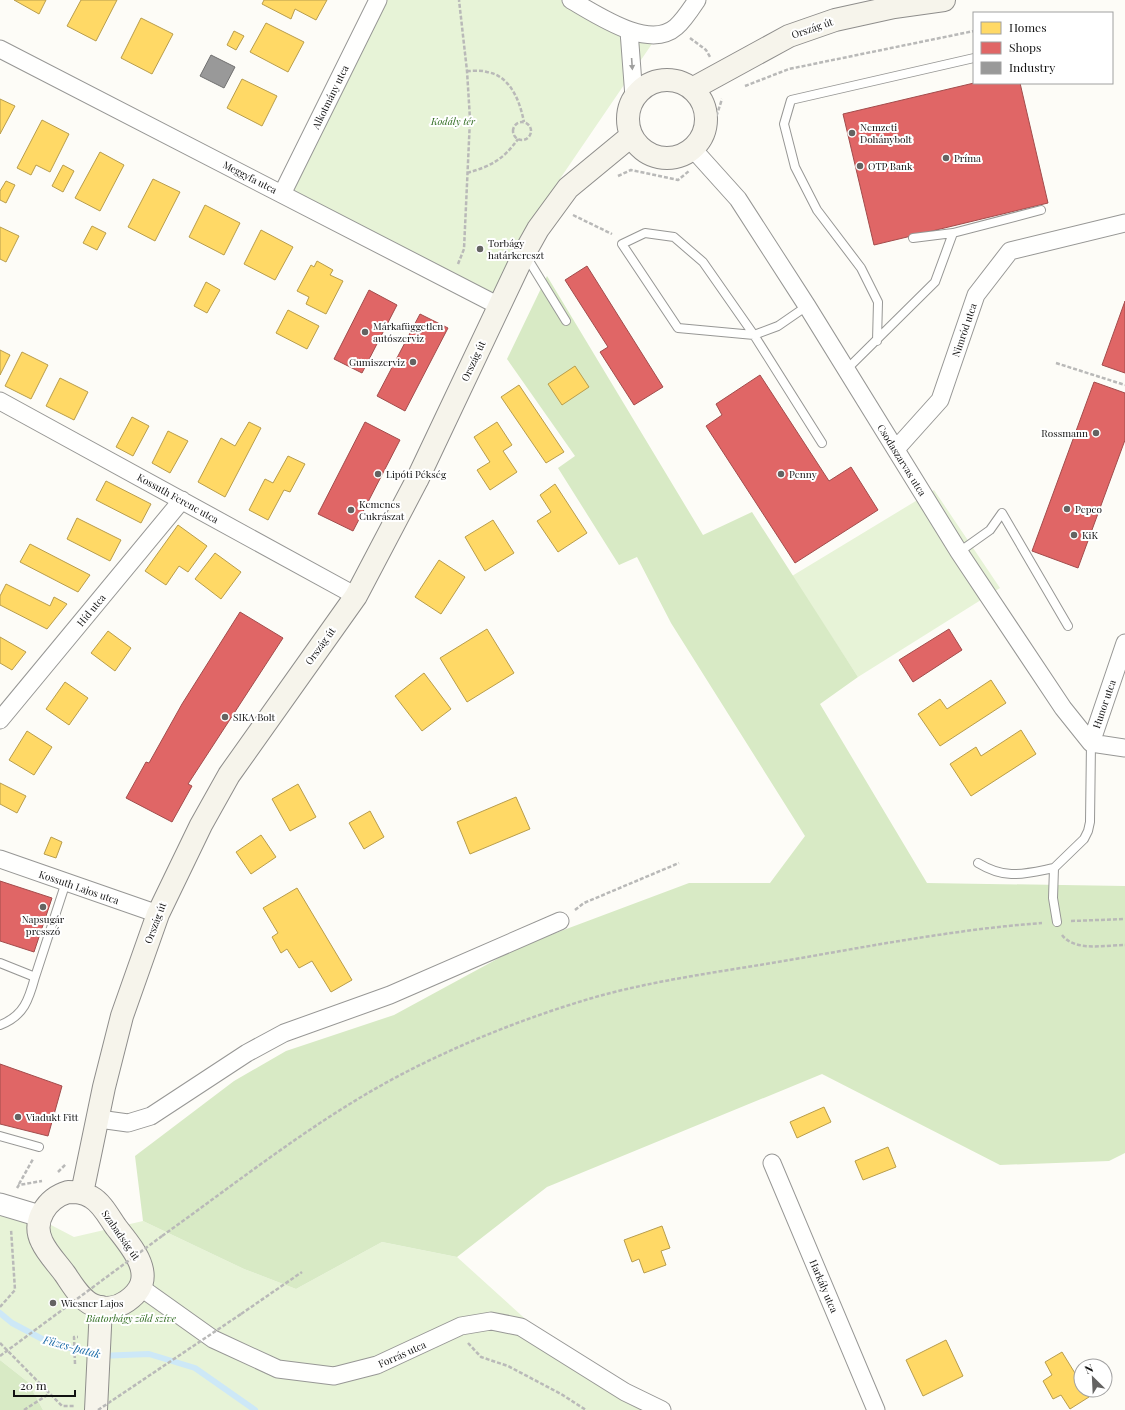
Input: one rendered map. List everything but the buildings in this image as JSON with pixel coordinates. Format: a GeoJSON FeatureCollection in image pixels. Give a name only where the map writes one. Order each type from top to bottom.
{"type":"FeatureCollection","features":[{"type":"Feature","properties":{"kind":"main road","name":"Ország út"},"geometry":{"type":"LineString","coordinates":[[692,89],[795,34],[835,20],[894,7],[944,0]]}},
{"type":"Feature","properties":{"kind":"main road"},"geometry":{"type":"LineString","coordinates":[[661,81],[680,82],[692,89],[701,99],[706,112],[706,126],[697,154],[668,159],[654,157],[638,147],[631,136],[628,126],[628,112],[634,97],[644,87],[654,82],[661,81]]}},
{"type":"Feature","properties":{"kind":"main road","name":"Ország út"},"geometry":{"type":"LineString","coordinates":[[82,1193],[99,1119],[104,1087],[122,1016],[158,914],[201,825],[229,775],[356,596],[417,480],[524,254],[538,229],[568,188],[631,136]]}},
{"type":"Feature","properties":{"kind":"main road"},"geometry":{"type":"LineString","coordinates":[[82,1193],[68,1192],[60,1194],[46,1206],[40,1216],[39,1230],[41,1240],[82,1297],[92,1304],[101,1308],[121,1306],[133,1297],[140,1287]]}},
{"type":"Feature","properties":{"kind":"main road","name":"Szabadság út"},"geometry":{"type":"LineString","coordinates":[[82,1193],[98,1203],[137,1255],[142,1272],[140,1287]]}},
{"type":"Feature","properties":{"kind":"main road"},"geometry":{"type":"LineString","coordinates":[[97,1407],[101,1308]]}},
{"type":"Feature","properties":{"kind":"street","name":"Alkotmány utca"},"geometry":{"type":"LineString","coordinates":[[282,194],[378,0]]}},
{"type":"Feature","properties":{"kind":"street"},"geometry":{"type":"LineString","coordinates":[[571,0],[629,31],[658,35],[676,28],[697,0]]}},
{"type":"Feature","properties":{"kind":"street"},"geometry":{"type":"LineString","coordinates":[[629,31],[634,97]]}},
{"type":"Feature","properties":{"kind":"street","name":"Meggyfa utca"},"geometry":{"type":"LineString","coordinates":[[0,49],[499,306]]}},
{"type":"Feature","properties":{"kind":"street","name":"Csodaszarvas utca"},"geometry":{"type":"LineString","coordinates":[[697,154],[738,199],[807,306],[959,552],[1063,708],[1090,742]]}},
{"type":"Feature","properties":{"kind":"street","name":"Nimród utca"},"geometry":{"type":"LineString","coordinates":[[896,449],[940,400],[976,294],[1010,251],[1125,223]]}},
{"type":"Feature","properties":{"kind":"street","name":"Kossuth Ferenc utca"},"geometry":{"type":"LineString","coordinates":[[0,401],[356,596]]}},
{"type":"Feature","properties":{"kind":"street","name":"Híd utca"},"geometry":{"type":"LineString","coordinates":[[0,720],[182,500]]}},
{"type":"Feature","properties":{"kind":"street","name":"Hunor utca"},"geometry":{"type":"LineString","coordinates":[[1090,742],[1125,643]]}},
{"type":"Feature","properties":{"kind":"street"},"geometry":{"type":"LineString","coordinates":[[1090,742],[1125,748]]}},
{"type":"Feature","properties":{"kind":"street","name":"Kossuth Lajos utca"},"geometry":{"type":"LineString","coordinates":[[0,859],[158,914]]}},
{"type":"Feature","properties":{"kind":"street"},"geometry":{"type":"LineString","coordinates":[[99,1119],[128,1123],[151,1116],[247,1053],[284,1033],[390,995],[560,920]]}},
{"type":"Feature","properties":{"kind":"street","name":"Harkály utca"},"geometry":{"type":"LineString","coordinates":[[772,1163],[876,1410]]}},
{"type":"Feature","properties":{"kind":"street"},"geometry":{"type":"LineString","coordinates":[[0,1204],[40,1216]]}},
{"type":"Feature","properties":{"kind":"street","name":"Forrás utca"},"geometry":{"type":"LineString","coordinates":[[140,1287],[213,1339],[256,1359],[278,1369],[334,1376],[377,1366],[461,1326],[491,1321],[521,1327],[625,1392],[662,1410]]}},
{"type":"Feature","properties":{"kind":"lane"},"geometry":{"type":"LineString","coordinates":[[877,341],[878,302],[861,268],[817,210],[795,167],[784,124],[791,100],[973,58]]}},
{"type":"Feature","properties":{"kind":"lane"},"geometry":{"type":"LineString","coordinates":[[913,238],[953,233],[1041,210]]}},
{"type":"Feature","properties":{"kind":"lane"},"geometry":{"type":"LineString","coordinates":[[807,306],[778,326],[754,335],[678,328],[622,244],[645,233],[674,237],[703,262],[754,335],[822,443]]}},
{"type":"Feature","properties":{"kind":"lane"},"geometry":{"type":"LineString","coordinates":[[846,370],[935,282],[953,233]]}},
{"type":"Feature","properties":{"kind":"lane"},"geometry":{"type":"LineString","coordinates":[[524,254],[566,321]]}},
{"type":"Feature","properties":{"kind":"lane"},"geometry":{"type":"LineString","coordinates":[[959,552],[990,530],[1002,513],[1068,626]]}},
{"type":"Feature","properties":{"kind":"lane"},"geometry":{"type":"LineString","coordinates":[[978,863],[993,872],[1022,875],[1054,868],[1084,839],[1090,822],[1090,742]]}},
{"type":"Feature","properties":{"kind":"lane"},"geometry":{"type":"LineString","coordinates":[[1054,868],[1053,898],[1057,922]]}},
{"type":"Feature","properties":{"kind":"lane"},"geometry":{"type":"LineString","coordinates":[[0,1025],[11,1021],[28,1003],[66,882]]}},
{"type":"Feature","properties":{"kind":"lane"},"geometry":{"type":"LineString","coordinates":[[0,962],[35,977]]}},
{"type":"Feature","properties":{"kind":"lane"},"geometry":{"type":"LineString","coordinates":[[0,1136],[39,1147]]}},
{"type":"Feature","properties":{"kind":"path"},"geometry":{"type":"LineString","coordinates":[[451,281],[464,249],[470,119],[467,71],[459,0]]}},
{"type":"Feature","properties":{"kind":"path"},"geometry":{"type":"LineString","coordinates":[[742,87],[789,69],[973,31]]}},
{"type":"Feature","properties":{"kind":"path"},"geometry":{"type":"LineString","coordinates":[[467,71],[488,72],[507,82],[520,102],[524,122]]}},
{"type":"Feature","properties":{"kind":"path"},"geometry":{"type":"LineString","coordinates":[[524,122],[530,126],[532,132],[529,137],[524,140],[518,139],[514,134],[514,128],[518,123],[524,122]]}},
{"type":"Feature","properties":{"kind":"path"},"geometry":{"type":"LineString","coordinates":[[467,173],[488,166],[507,154],[518,139]]}},
{"type":"Feature","properties":{"kind":"path"},"geometry":{"type":"LineString","coordinates":[[612,179],[631,170],[678,180],[697,154]]}},
{"type":"Feature","properties":{"kind":"path"},"geometry":{"type":"LineString","coordinates":[[555,206],[627,242]]}},
{"type":"Feature","properties":{"kind":"path"},"geometry":{"type":"LineString","coordinates":[[1056,363],[1125,385]]}},
{"type":"Feature","properties":{"kind":"path"},"geometry":{"type":"LineString","coordinates":[[560,920],[584,903],[679,863]]}},
{"type":"Feature","properties":{"kind":"path"},"geometry":{"type":"LineString","coordinates":[[0,1356],[305,1134],[364,1095],[461,1045],[546,1012],[602,996],[697,976],[932,935],[1017,925],[1125,919]]}},
{"type":"Feature","properties":{"kind":"path"},"geometry":{"type":"LineString","coordinates":[[1057,922],[1060,933],[1068,942],[1083,946],[1125,945]]}},
{"type":"Feature","properties":{"kind":"path"},"geometry":{"type":"LineString","coordinates":[[19,1185],[39,1147]]}},
{"type":"Feature","properties":{"kind":"path"},"geometry":{"type":"LineString","coordinates":[[97,1407],[302,1272]]}},
{"type":"Feature","properties":{"kind":"path"},"geometry":{"type":"LineString","coordinates":[[0,1307],[15,1290]]}},
{"type":"Feature","properties":{"kind":"path"},"geometry":{"type":"LineString","coordinates":[[461,1326],[467,1342],[481,1357],[508,1366],[561,1394],[586,1410]]}},
{"type":"Feature","properties":{"kind":"path"},"geometry":{"type":"LineString","coordinates":[[76,1368],[74,1337],[99,1340]]}},
{"type":"Feature","properties":{"kind":"path"},"geometry":{"type":"LineString","coordinates":[[0,1342],[62,1406],[97,1407],[116,1395]]}},
{"type":"Feature","properties":{"kind":"path"},"geometry":{"type":"LineString","coordinates":[[24,1410],[49,1394]]}},
{"type":"Feature","properties":{"kind":"green space","name":"Kodály tér"},"geometry":{"type":"Polygon","coordinates":[[[378,0],[571,0],[658,35],[523,233],[499,306],[282,194],[378,0]]]}},
{"type":"Feature","properties":{"kind":"green space"},"geometry":{"type":"Polygon","coordinates":[[[547,276],[703,535],[752,512],[858,677],[820,704],[927,883],[1125,886],[1125,1153],[1109,1161],[1000,1165],[822,1074],[547,1187],[457,1257],[382,1242],[296,1289],[244,1269],[143,1221],[135,1156],[234,1081],[286,1051],[394,1015],[521,946],[689,883],[770,883],[805,836],[671,623],[637,557],[619,565],[558,468],[575,456],[507,359],[547,276]]]}},
{"type":"Feature","properties":{"kind":"green space"},"geometry":{"type":"Polygon","coordinates":[[[934,490],[1000,588],[858,677],[792,576],[934,490]]]}},
{"type":"Feature","properties":{"kind":"green space","name":"Biatorbágy zöld szíve"},"geometry":{"type":"Polygon","coordinates":[[[0,1207],[30,1214],[74,1237],[143,1221],[244,1269],[296,1289],[382,1242],[457,1257],[575,1364],[649,1410],[43,1410],[28,1382],[0,1360],[0,1207]]]}},
{"type":"Feature","properties":{"kind":"green space"},"geometry":{"type":"Polygon","coordinates":[[[0,1360],[28,1382],[43,1410],[0,1410],[0,1360]]]}},
{"type":"Feature","properties":{"kind":"waterway","name":"Füzes-patak"},"geometry":{"type":"LineString","coordinates":[[0,1313],[12,1323],[46,1341],[98,1356],[149,1354],[195,1368],[255,1410]]}},
{"type":"Feature","properties":{"kind":"place","name":"Nemzeti Dohánybolt"},"geometry":{"type":"Point","coordinates":[852,133]}},
{"type":"Feature","properties":{"kind":"place","name":"Príma"},"geometry":{"type":"Point","coordinates":[946,158]}},
{"type":"Feature","properties":{"kind":"place","name":"OTP Bank"},"geometry":{"type":"Point","coordinates":[860,166]}},
{"type":"Feature","properties":{"kind":"place","name":"Torbágy határkereszt"},"geometry":{"type":"Point","coordinates":[480,249]}},
{"type":"Feature","properties":{"kind":"place","name":"Márkafüggetlen autószerviz"},"geometry":{"type":"Point","coordinates":[365,332]}},
{"type":"Feature","properties":{"kind":"place","name":"Gumiszerviz"},"geometry":{"type":"Point","coordinates":[413,362]}},
{"type":"Feature","properties":{"kind":"place","name":"Rossmann"},"geometry":{"type":"Point","coordinates":[1096,433]}},
{"type":"Feature","properties":{"kind":"place","name":"Lipóti Pékség"},"geometry":{"type":"Point","coordinates":[378,474]}},
{"type":"Feature","properties":{"kind":"place","name":"Penny"},"geometry":{"type":"Point","coordinates":[781,474]}},
{"type":"Feature","properties":{"kind":"place","name":"Pepco"},"geometry":{"type":"Point","coordinates":[1067,509]}},
{"type":"Feature","properties":{"kind":"place","name":"Kemenes Cukrászat"},"geometry":{"type":"Point","coordinates":[351,510]}},
{"type":"Feature","properties":{"kind":"place","name":"KiK"},"geometry":{"type":"Point","coordinates":[1074,535]}},
{"type":"Feature","properties":{"kind":"place","name":"SIKA Bolt"},"geometry":{"type":"Point","coordinates":[225,717]}},
{"type":"Feature","properties":{"kind":"place","name":"Napsugár presszó"},"geometry":{"type":"Point","coordinates":[43,907]}},
{"type":"Feature","properties":{"kind":"place","name":"Viadukt Fitt"},"geometry":{"type":"Point","coordinates":[18,1117]}},
{"type":"Feature","properties":{"kind":"place","name":"Wiesner Lajos"},"geometry":{"type":"Point","coordinates":[53,1303]}}]}
